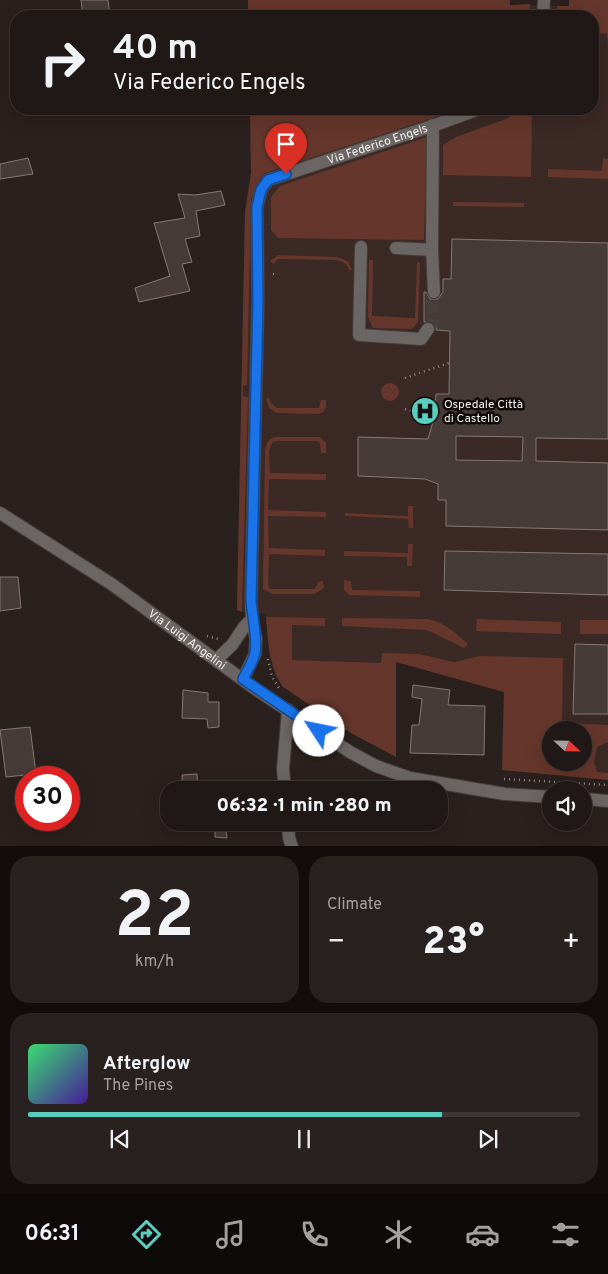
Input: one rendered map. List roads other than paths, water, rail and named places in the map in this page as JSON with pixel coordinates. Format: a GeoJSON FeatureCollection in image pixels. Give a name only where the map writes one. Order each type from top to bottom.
{"type":"FeatureCollection","features":[{"type":"Feature","properties":{"kind":"street","name":"Via Federico Engels"},"geometry":{"type":"LineString","coordinates":[[243,679],[255,654],[256,639],[252,619],[251,592],[258,301],[257,207],[261,190],[268,180],[463,115]]}},
{"type":"Feature","properties":{"kind":"street"},"geometry":{"type":"LineString","coordinates":[[433,126],[432,250],[434,292]]}},
{"type":"Feature","properties":{"kind":"street"},"geometry":{"type":"LineString","coordinates":[[361,247],[359,335],[421,339],[428,329]]}},
{"type":"Feature","properties":{"kind":"street"},"geometry":{"type":"LineString","coordinates":[[396,248],[432,250]]}},
{"type":"Feature","properties":{"kind":"street","name":"Via Luigi Angelini"},"geometry":{"type":"LineString","coordinates":[[0,514],[113,585],[288,710],[350,752],[376,766],[410,778],[504,794],[542,796]]}},
{"type":"Feature","properties":{"kind":"street"},"geometry":{"type":"LineString","coordinates":[[216,660],[232,645],[252,619]]}},
{"type":"Feature","properties":{"kind":"street"},"geometry":{"type":"LineString","coordinates":[[284,781],[283,769],[288,710]]}},
{"type":"Feature","properties":{"kind":"street"},"geometry":{"type":"LineString","coordinates":[[592,800],[608,801]]}},
{"type":"Feature","properties":{"kind":"street"},"geometry":{"type":"LineString","coordinates":[[289,831],[292,846]]}},
{"type":"Feature","properties":{"kind":"tunnel"},"geometry":{"type":"LineString","coordinates":[[428,329],[433,322],[434,292]]}},
{"type":"Feature","properties":{"kind":"place","name":"Ospedale Città di Castello"},"geometry":{"type":"Point","coordinates":[425,411]}}]}
